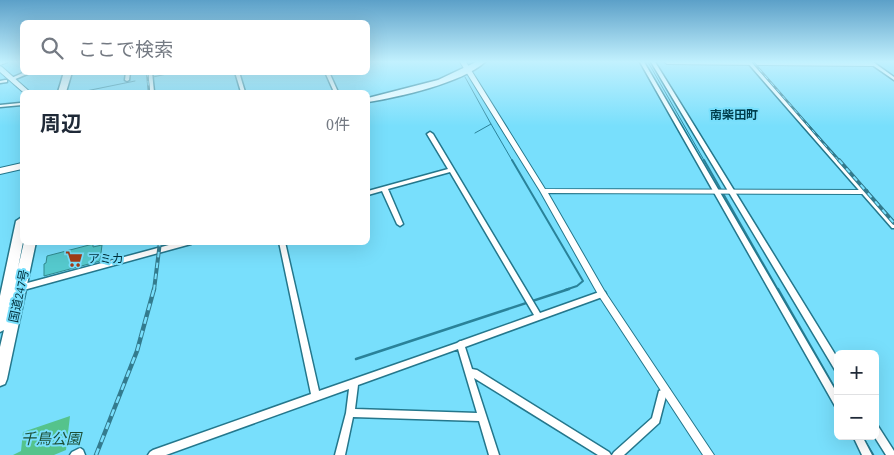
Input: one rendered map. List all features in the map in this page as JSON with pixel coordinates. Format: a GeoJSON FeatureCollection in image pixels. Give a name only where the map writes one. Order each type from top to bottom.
{"type":"FeatureCollection","features":[{"type":"Feature","properties":{"kind":"highway"},"geometry":{"type":"LineString","coordinates":[[370,95],[419,83]]}},
{"type":"Feature","properties":{"kind":"highway"},"geometry":{"type":"LineString","coordinates":[[370,100],[435,83]]}},
{"type":"Feature","properties":{"kind":"highway","name":"国道247号"},"geometry":{"type":"LineString","coordinates":[[0,379],[10,291],[20,233]]}},
{"type":"Feature","properties":{"kind":"highway","name":"国道247号"},"geometry":{"type":"LineString","coordinates":[[0,326],[10,291],[29,245]]}},
{"type":"Feature","properties":{"kind":"main road"},"geometry":{"type":"LineString","coordinates":[[7,83],[20,99]]}},
{"type":"Feature","properties":{"kind":"main road"},"geometry":{"type":"LineString","coordinates":[[10,83],[23,90]]}},
{"type":"Feature","properties":{"kind":"main road"},"geometry":{"type":"LineString","coordinates":[[0,171],[20,166]]}},
{"type":"Feature","properties":{"kind":"main road"},"geometry":{"type":"LineString","coordinates":[[0,178],[20,173]]}},
{"type":"Feature","properties":{"kind":"street"},"geometry":{"type":"LineString","coordinates":[[478,83],[602,294],[709,455]]}},
{"type":"Feature","properties":{"kind":"street"},"geometry":{"type":"LineString","coordinates":[[654,83],[834,396]]}},
{"type":"Feature","properties":{"kind":"street"},"geometry":{"type":"LineString","coordinates":[[666,83],[834,359]]}},
{"type":"Feature","properties":{"kind":"street"},"geometry":{"type":"LineString","coordinates":[[768,83],[894,226]]}},
{"type":"Feature","properties":{"kind":"street"},"geometry":{"type":"LineString","coordinates":[[0,106],[20,100]]}},
{"type":"Feature","properties":{"kind":"street"},"geometry":{"type":"LineString","coordinates":[[430,134],[539,317]]}},
{"type":"Feature","properties":{"kind":"street"},"geometry":{"type":"LineString","coordinates":[[370,192],[451,170]]}},
{"type":"Feature","properties":{"kind":"street"},"geometry":{"type":"LineString","coordinates":[[384,188],[400,224]]}},
{"type":"Feature","properties":{"kind":"street"},"geometry":{"type":"LineString","coordinates":[[543,191],[865,192]]}},
{"type":"Feature","properties":{"kind":"street"},"geometry":{"type":"LineString","coordinates":[[10,291],[180,245]]}},
{"type":"Feature","properties":{"kind":"street"},"geometry":{"type":"LineString","coordinates":[[283,245],[316,396]]}},
{"type":"Feature","properties":{"kind":"street"},"geometry":{"type":"LineString","coordinates":[[152,455],[602,294]]}},
{"type":"Feature","properties":{"kind":"street"},"geometry":{"type":"LineString","coordinates":[[460,344],[494,455]]}},
{"type":"Feature","properties":{"kind":"street"},"geometry":{"type":"LineString","coordinates":[[469,372],[474,373],[606,455]]}},
{"type":"Feature","properties":{"kind":"street"},"geometry":{"type":"LineString","coordinates":[[340,455],[350,413],[354,383]]}},
{"type":"Feature","properties":{"kind":"street"},"geometry":{"type":"LineString","coordinates":[[617,455],[656,420],[662,394],[666,392]]}},
{"type":"Feature","properties":{"kind":"street"},"geometry":{"type":"LineString","coordinates":[[350,413],[482,417]]}},
{"type":"Feature","properties":{"kind":"street"},"geometry":{"type":"LineString","coordinates":[[879,436],[891,455]]}},
{"type":"Feature","properties":{"kind":"street"},"geometry":{"type":"LineString","coordinates":[[859,440],[867,455]]}},
{"type":"Feature","properties":{"kind":"street"},"geometry":{"type":"LineString","coordinates":[[75,455],[80,452],[80,455]]}},
{"type":"Feature","properties":{"kind":"green space","name":"千鳥公園"},"geometry":{"type":"Polygon","coordinates":[[[70,416],[66,450],[54,455],[13,455],[21,451],[23,432],[70,416]]]}},
{"type":"Feature","properties":{"kind":"building","name":"アミカ"},"geometry":{"type":"Polygon","coordinates":[[[89,245],[93,245],[93,247],[102,245],[100,261],[44,276],[44,264],[46,263],[47,256],[89,245]]]}},
{"type":"Feature","properties":{"kind":"waterway"},"geometry":{"type":"LineString","coordinates":[[91,90],[124,83]]}},
{"type":"Feature","properties":{"kind":"waterway"},"geometry":{"type":"LineString","coordinates":[[468,83],[491,124]]}},
{"type":"Feature","properties":{"kind":"waterway"},"geometry":{"type":"LineString","coordinates":[[660,83],[705,162]]}},
{"type":"Feature","properties":{"kind":"waterway"},"geometry":{"type":"LineString","coordinates":[[0,107],[12,106]]}},
{"type":"Feature","properties":{"kind":"waterway"},"geometry":{"type":"LineString","coordinates":[[475,133],[491,124]]}},
{"type":"Feature","properties":{"kind":"waterway"},"geometry":{"type":"LineString","coordinates":[[491,124],[513,162]]}},
{"type":"Feature","properties":{"kind":"waterway"},"geometry":{"type":"LineString","coordinates":[[512,160],[583,281],[577,286],[565,290]]}},
{"type":"Feature","properties":{"kind":"waterway"},"geometry":{"type":"LineString","coordinates":[[704,160],[778,290]]}},
{"type":"Feature","properties":{"kind":"waterway"},"geometry":{"type":"LineString","coordinates":[[356,359],[569,289]]}},
{"type":"Feature","properties":{"kind":"waterway"},"geometry":{"type":"LineString","coordinates":[[778,289],[834,387]]}},
{"type":"Feature","properties":{"kind":"waterway"},"geometry":{"type":"LineString","coordinates":[[864,440],[873,455]]}},
{"type":"Feature","properties":{"kind":"railway"},"geometry":{"type":"LineString","coordinates":[[148,83],[149,90]]}},
{"type":"Feature","properties":{"kind":"railway"},"geometry":{"type":"LineString","coordinates":[[771,83],[840,162]]}},
{"type":"Feature","properties":{"kind":"railway"},"geometry":{"type":"LineString","coordinates":[[839,160],[894,223]]}},
{"type":"Feature","properties":{"kind":"railway"},"geometry":{"type":"LineString","coordinates":[[154,290],[160,245]]}},
{"type":"Feature","properties":{"kind":"railway"},"geometry":{"type":"LineString","coordinates":[[96,455],[137,351],[154,289]]}},
{"type":"Feature","properties":{"kind":"place","name":"アミカ"},"geometry":{"type":"Point","coordinates":[74,259]}},
{"type":"Feature","properties":{"kind":"district","name":"南柴田町"},"geometry":{"type":"Point","coordinates":[734,115]}}]}
